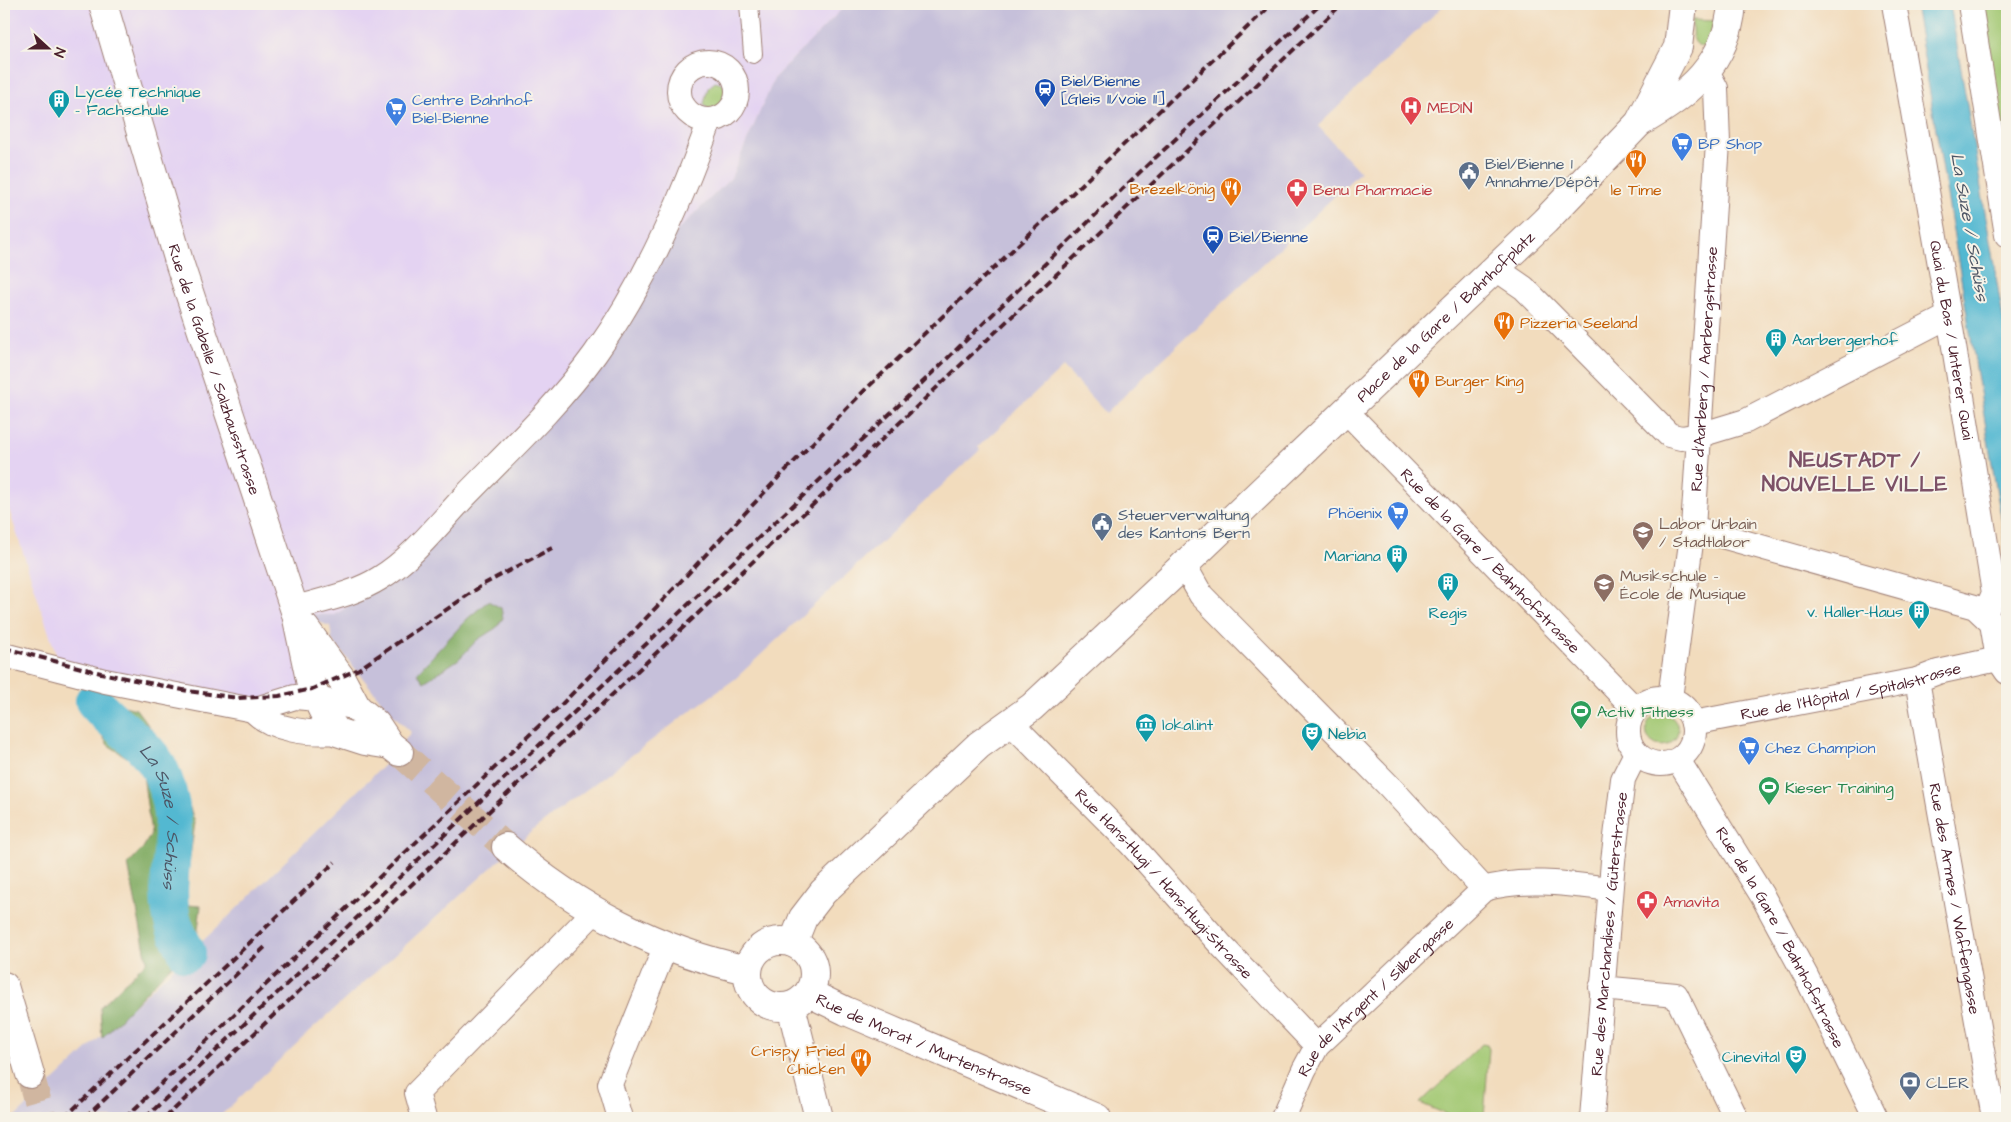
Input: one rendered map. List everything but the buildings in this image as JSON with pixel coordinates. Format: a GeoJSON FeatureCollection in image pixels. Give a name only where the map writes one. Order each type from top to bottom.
{"type":"FeatureCollection","features":[{"type":"Feature","properties":{"kind":"main road","name":"Rue de la Gabelle / Salzhausstrasse"},"geometry":{"type":"LineString","coordinates":[[103,4],[180,265],[296,611],[312,689],[337,732]]}},
{"type":"Feature","properties":{"kind":"main road"},"geometry":{"type":"LineString","coordinates":[[1683,4],[1678,47],[1706,71]]}},
{"type":"Feature","properties":{"kind":"main road"},"geometry":{"type":"LineString","coordinates":[[1639,123],[1680,98],[1706,71],[1724,45],[1732,4]]}},
{"type":"Feature","properties":{"kind":"main road","name":"Place de la Gare / Bahnhofplatz"},"geometry":{"type":"LineString","coordinates":[[793,943],[803,918],[822,892],[979,745],[1032,707],[1184,565],[1495,268],[1639,123],[1678,47]]}},
{"type":"Feature","properties":{"kind":"main road"},"geometry":{"type":"LineString","coordinates":[[296,611],[341,678],[357,708],[376,724],[394,748],[337,732]]}},
{"type":"Feature","properties":{"kind":"main road"},"geometry":{"type":"LineString","coordinates":[[506,847],[537,874],[595,912],[666,945],[706,960],[748,970]]}},
{"type":"Feature","properties":{"kind":"main road"},"geometry":{"type":"LineString","coordinates":[[778,941],[793,943],[805,951],[813,964],[814,979],[800,999],[775,1007],[760,1000],[750,987],[748,970],[753,956],[764,946],[778,941]]}},
{"type":"Feature","properties":{"kind":"main road"},"geometry":{"type":"LineString","coordinates":[[4,986],[30,1074]]}},
{"type":"Feature","properties":{"kind":"main road"},"geometry":{"type":"LineString","coordinates":[[800,999],[819,1118]]}},
{"type":"Feature","properties":{"kind":"main road","name":"Rue de Morat / Murtenstrasse"},"geometry":{"type":"LineString","coordinates":[[800,999],[846,1011],[1097,1118]]}},
{"type":"Feature","properties":{"kind":"street"},"geometry":{"type":"LineString","coordinates":[[749,4],[753,54]]}},
{"type":"Feature","properties":{"kind":"street","name":"Quai du Bas / Unterer Quai"},"geometry":{"type":"LineString","coordinates":[[1894,4],[1949,316],[1996,612]]}},
{"type":"Feature","properties":{"kind":"street"},"geometry":{"type":"LineString","coordinates":[[1970,4],[2007,235]]}},
{"type":"Feature","properties":{"kind":"street","name":"Rue d'Aarberg / Aarbergstrasse"},"geometry":{"type":"LineString","coordinates":[[1670,698],[1693,528],[1718,143],[1716,88],[1706,71]]}},
{"type":"Feature","properties":{"kind":"street"},"geometry":{"type":"LineString","coordinates":[[296,611],[358,589],[380,578],[399,563],[493,468],[577,377],[609,333],[637,285],[689,177],[710,120]]}},
{"type":"Feature","properties":{"kind":"street"},"geometry":{"type":"LineString","coordinates":[[1495,268],[1524,288],[1669,435],[1681,438],[1700,435],[1746,421],[1949,316]]}},
{"type":"Feature","properties":{"kind":"street","name":"Rue de la Gare / Bahnhofstrasse"},"geometry":{"type":"LineString","coordinates":[[1346,411],[1635,710]]}},
{"type":"Feature","properties":{"kind":"street"},"geometry":{"type":"LineString","coordinates":[[1693,528],[1996,612],[1992,623],[2004,664]]}},
{"type":"Feature","properties":{"kind":"street"},"geometry":{"type":"LineString","coordinates":[[1184,565],[1201,595],[1390,787],[1484,889],[1501,884],[1554,884],[1615,897]]}},
{"type":"Feature","properties":{"kind":"street"},"geometry":{"type":"LineString","coordinates":[[4,654],[105,681],[253,710],[294,698],[317,699],[357,708]]}},
{"type":"Feature","properties":{"kind":"street","name":"Rue de l'Hôpital / Spitalstrasse"},"geometry":{"type":"LineString","coordinates":[[1693,723],[1917,680],[1938,672],[2004,664]]}},
{"type":"Feature","properties":{"kind":"street","name":"Rue des Armes / Waffengasse"},"geometry":{"type":"LineString","coordinates":[[1917,680],[1994,1118]]}},
{"type":"Feature","properties":{"kind":"street"},"geometry":{"type":"LineString","coordinates":[[1651,698],[1670,698],[1685,708],[1693,723],[1691,744],[1678,760],[1660,764],[1642,759],[1630,743],[1627,732],[1629,720],[1635,710],[1651,698]]}},
{"type":"Feature","properties":{"kind":"street"},"geometry":{"type":"LineString","coordinates":[[253,710],[263,721],[296,730],[316,734],[337,732]]}},
{"type":"Feature","properties":{"kind":"street","name":"Rue Hans-Hugi / Hans-Hugi-Strasse"},"geometry":{"type":"LineString","coordinates":[[1011,723],[1132,844],[1220,944],[1317,1046]]}},
{"type":"Feature","properties":{"kind":"street","name":"Rue des Marchandises / Güterstrasse"},"geometry":{"type":"LineString","coordinates":[[1592,1118],[1601,988],[1615,897],[1623,779],[1636,753]]}},
{"type":"Feature","properties":{"kind":"street","name":"Rue de la Gare / Bahnhofstrasse"},"geometry":{"type":"LineString","coordinates":[[1678,760],[1762,897],[1806,976],[1876,1118]]}},
{"type":"Feature","properties":{"kind":"street","name":"Rue de l'Argent / Silbergasse"},"geometry":{"type":"LineString","coordinates":[[1283,1118],[1304,1070],[1317,1046],[1484,889]]}},
{"type":"Feature","properties":{"kind":"street"},"geometry":{"type":"LineString","coordinates":[[424,1118],[417,1093],[595,912]]}},
{"type":"Feature","properties":{"kind":"street"},"geometry":{"type":"LineString","coordinates":[[620,1118],[610,1084],[666,945]]}},
{"type":"Feature","properties":{"kind":"street"},"geometry":{"type":"LineString","coordinates":[[1601,988],[1676,995],[1736,1118]]}},
{"type":"Feature","properties":{"kind":"shaded area"},"geometry":{"type":"Polygon","coordinates":[[[4,4],[847,4],[775,77],[731,178],[671,237],[627,322],[357,600],[335,615],[297,614],[312,689],[253,710],[61,670],[4,494],[4,4]]]}},
{"type":"Feature","properties":{"kind":"shaded area"},"geometry":{"type":"Polygon","coordinates":[[[847,4],[1445,4],[1318,126],[1360,172],[1106,413],[1063,367],[978,447],[980,450],[735,679],[533,830],[308,1033],[218,1118],[14,1118],[225,920],[384,765],[411,732],[391,713],[332,640],[330,626],[296,614],[335,615],[357,600],[496,481],[671,237],[731,178],[775,77],[847,4]]]}},
{"type":"Feature","properties":{"kind":"green space"},"geometry":{"type":"Polygon","coordinates":[[[1981,4],[2007,4],[2007,169],[1981,4]]]}},
{"type":"Feature","properties":{"kind":"green space"},"geometry":{"type":"Polygon","coordinates":[[[1692,20],[1720,21],[1707,47],[1702,47],[1695,42],[1692,20]]]}},
{"type":"Feature","properties":{"kind":"green space"},"geometry":{"type":"Polygon","coordinates":[[[715,82],[723,84],[726,92],[715,111],[708,110],[704,104],[708,88],[715,82]]]}},
{"type":"Feature","properties":{"kind":"green space"},"geometry":{"type":"Polygon","coordinates":[[[488,601],[501,608],[503,618],[496,628],[477,640],[459,659],[424,682],[417,673],[467,619],[488,601]]]}},
{"type":"Feature","properties":{"kind":"green space"},"geometry":{"type":"Polygon","coordinates":[[[77,694],[136,709],[174,760],[195,823],[188,870],[187,905],[201,906],[197,937],[172,948],[175,962],[102,1038],[100,1007],[147,961],[128,864],[143,848],[151,834],[142,767],[108,745],[77,694]]]}},
{"type":"Feature","properties":{"kind":"green space"},"geometry":{"type":"Polygon","coordinates":[[[1662,714],[1674,718],[1678,730],[1674,742],[1662,746],[1650,742],[1646,730],[1650,718],[1662,714]]]}},
{"type":"Feature","properties":{"kind":"green space"},"geometry":{"type":"Polygon","coordinates":[[[1482,1044],[1487,1045],[1489,1049],[1484,1118],[1455,1118],[1420,1103],[1482,1044]]]}},
{"type":"Feature","properties":{"kind":"water"},"geometry":{"type":"Polygon","coordinates":[[[1915,4],[1950,4],[2007,342],[2007,553],[1915,4]]]}},
{"type":"Feature","properties":{"kind":"waterway","name":"La Suze / Schüss"},"geometry":{"type":"LineString","coordinates":[[94,701],[150,755],[158,766],[166,785],[173,825],[169,883],[171,915],[175,929],[187,953]]}},
{"type":"Feature","properties":{"kind":"tunnel"},"geometry":{"type":"LineString","coordinates":[[399,752],[506,847]]}},
{"type":"Feature","properties":{"kind":"tunnel"},"geometry":{"type":"LineString","coordinates":[[30,1074],[42,1118]]}},
{"type":"Feature","properties":{"kind":"railway"},"geometry":{"type":"LineString","coordinates":[[125,1118],[562,704],[865,390],[1272,4]]}},
{"type":"Feature","properties":{"kind":"railway"},"geometry":{"type":"LineString","coordinates":[[145,1118],[898,406],[1140,172],[1321,4]]}},
{"type":"Feature","properties":{"kind":"railway"},"geometry":{"type":"LineString","coordinates":[[165,1118],[1342,4]]}},
{"type":"Feature","properties":{"kind":"railway"},"geometry":{"type":"LineString","coordinates":[[4,648],[101,673],[188,691],[238,698],[279,696],[312,689],[359,669],[484,584],[552,548]]}},
{"type":"Feature","properties":{"kind":"railway"},"geometry":{"type":"LineString","coordinates":[[64,1118],[335,862]]}},
{"type":"Feature","properties":{"kind":"railway"},"geometry":{"type":"LineString","coordinates":[[85,1118],[265,947]]}},
{"type":"Feature","properties":{"kind":"place","name":"Biel/Bienne [Gleis 11/voie 11]"},"geometry":{"type":"Point","coordinates":[1045,108]}},
{"type":"Feature","properties":{"kind":"place","name":"Lycée Technique - Fachschule"},"geometry":{"type":"Point","coordinates":[59,119]}},
{"type":"Feature","properties":{"kind":"place","name":"MEDIN"},"geometry":{"type":"Point","coordinates":[1411,126]}},
{"type":"Feature","properties":{"kind":"place","name":"Centre Bahnhof Biel-Bienne"},"geometry":{"type":"Point","coordinates":[396,127]}},
{"type":"Feature","properties":{"kind":"place","name":"BP Shop"},"geometry":{"type":"Point","coordinates":[1682,162]}},
{"type":"Feature","properties":{"kind":"place","name":"le Time"},"geometry":{"type":"Point","coordinates":[1636,179]}},
{"type":"Feature","properties":{"kind":"place","name":"Biel/Bienne 1 Annahme/Dépôt"},"geometry":{"type":"Point","coordinates":[1469,191]}},
{"type":"Feature","properties":{"kind":"place","name":"Brezelkönig"},"geometry":{"type":"Point","coordinates":[1231,207]}},
{"type":"Feature","properties":{"kind":"place","name":"Benu Pharmacie"},"geometry":{"type":"Point","coordinates":[1297,208]}},
{"type":"Feature","properties":{"kind":"place","name":"Biel/Bienne"},"geometry":{"type":"Point","coordinates":[1213,255]}},
{"type":"Feature","properties":{"kind":"place","name":"Pizzeria Seeland"},"geometry":{"type":"Point","coordinates":[1504,341]}},
{"type":"Feature","properties":{"kind":"place","name":"Aarbergerhof"},"geometry":{"type":"Point","coordinates":[1776,358]}},
{"type":"Feature","properties":{"kind":"place","name":"Burger King"},"geometry":{"type":"Point","coordinates":[1419,399]}},
{"type":"Feature","properties":{"kind":"place","name":"Phöenix"},"geometry":{"type":"Point","coordinates":[1398,531]}},
{"type":"Feature","properties":{"kind":"place","name":"Steuerverwaltung des Kantons Bern"},"geometry":{"type":"Point","coordinates":[1102,542]}},
{"type":"Feature","properties":{"kind":"place","name":"Labor Urbain / Stadtlabor"},"geometry":{"type":"Point","coordinates":[1643,551]}},
{"type":"Feature","properties":{"kind":"place","name":"Mariana"},"geometry":{"type":"Point","coordinates":[1397,574]}},
{"type":"Feature","properties":{"kind":"place","name":"Regis"},"geometry":{"type":"Point","coordinates":[1448,602]}},
{"type":"Feature","properties":{"kind":"place","name":"Musikschule - École de Musique"},"geometry":{"type":"Point","coordinates":[1604,603]}},
{"type":"Feature","properties":{"kind":"place","name":"v. Haller-Haus"},"geometry":{"type":"Point","coordinates":[1919,630]}},
{"type":"Feature","properties":{"kind":"place","name":"Activ Fitness"},"geometry":{"type":"Point","coordinates":[1581,730]}},
{"type":"Feature","properties":{"kind":"place","name":"lokal.int"},"geometry":{"type":"Point","coordinates":[1146,743]}},
{"type":"Feature","properties":{"kind":"place","name":"Nebia"},"geometry":{"type":"Point","coordinates":[1312,752]}},
{"type":"Feature","properties":{"kind":"place","name":"Chez Champion"},"geometry":{"type":"Point","coordinates":[1749,766]}},
{"type":"Feature","properties":{"kind":"place","name":"Kieser Training"},"geometry":{"type":"Point","coordinates":[1769,806]}},
{"type":"Feature","properties":{"kind":"place","name":"Amavita"},"geometry":{"type":"Point","coordinates":[1647,920]}},
{"type":"Feature","properties":{"kind":"place","name":"Cinevital"},"geometry":{"type":"Point","coordinates":[1796,1075]}},
{"type":"Feature","properties":{"kind":"place","name":"Crispy Fried Chicken"},"geometry":{"type":"Point","coordinates":[861,1078]}},
{"type":"Feature","properties":{"kind":"place","name":"CLER"},"geometry":{"type":"Point","coordinates":[1910,1101]}},
{"type":"Feature","properties":{"kind":"district","name":"NEUSTADT / NOUVELLE VILLE"},"geometry":{"type":"Point","coordinates":[1855,472]}}]}
